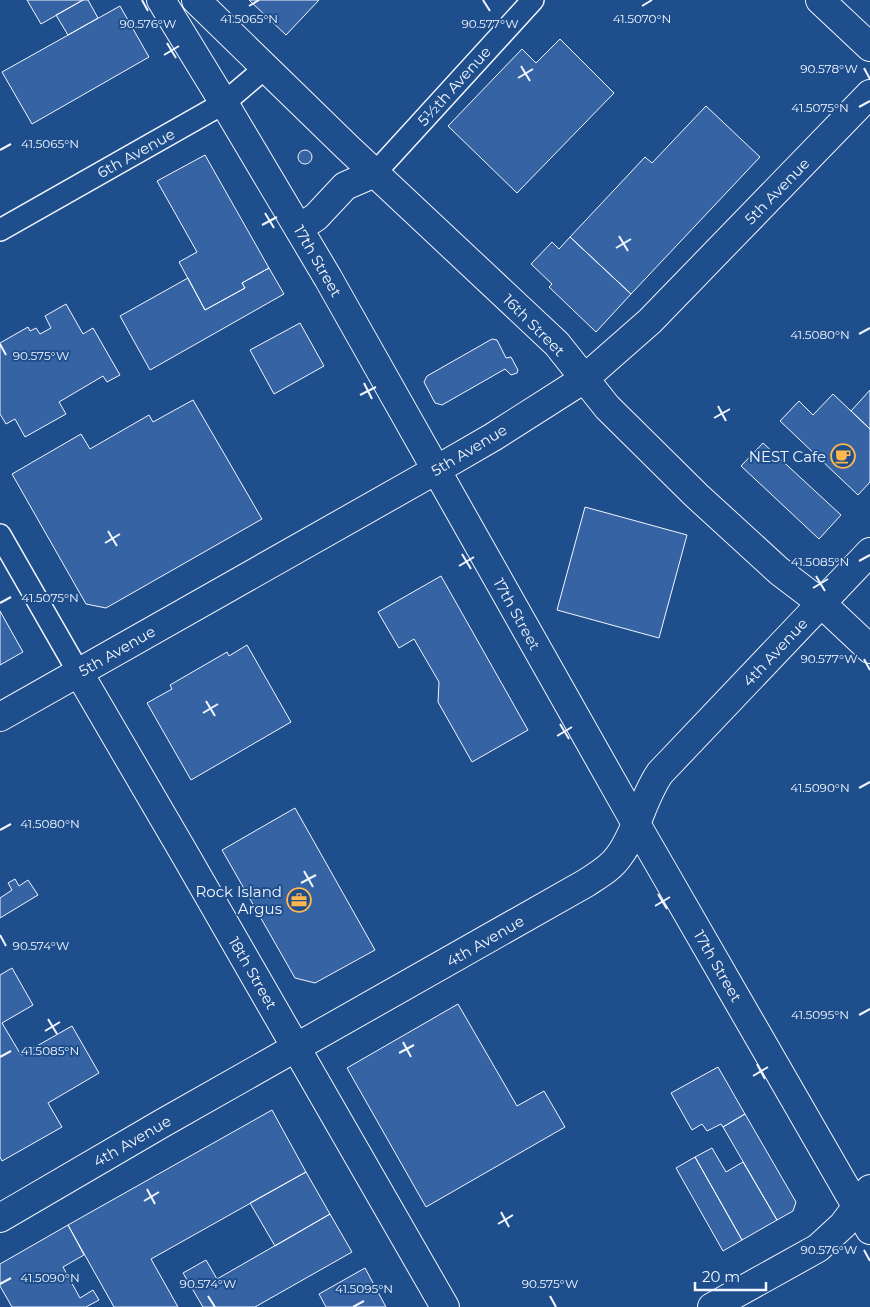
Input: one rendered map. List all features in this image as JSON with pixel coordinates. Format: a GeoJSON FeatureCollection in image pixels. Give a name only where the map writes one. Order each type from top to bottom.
{"type":"FeatureCollection","features":[{"type":"Feature","properties":{"kind":"street","name":"17th Street"},"geometry":{"type":"LineString","coordinates":[[161,0],[299,228],[635,822],[866,1209]]}},
{"type":"Feature","properties":{"kind":"street","name":"16th Street"},"geometry":{"type":"LineString","coordinates":[[196,0],[375,173],[557,344],[607,407],[696,495],[779,571],[821,602],[870,649]]}},
{"type":"Feature","properties":{"kind":"street","name":"5½th Avenue"},"geometry":{"type":"LineString","coordinates":[[375,173],[533,0]]}},
{"type":"Feature","properties":{"kind":"street"},"geometry":{"type":"LineString","coordinates":[[820,0],[870,47]]}},
{"type":"Feature","properties":{"kind":"street","name":"6th Avenue"},"geometry":{"type":"LineString","coordinates":[[0,230],[224,103],[265,68]]}},
{"type":"Feature","properties":{"kind":"street","name":"5th Avenue"},"geometry":{"type":"LineString","coordinates":[[0,717],[436,470],[584,380],[650,321],[870,94]]}},
{"type":"Feature","properties":{"kind":"street"},"geometry":{"type":"LineString","coordinates":[[299,228],[316,217],[345,186],[375,173]]}},
{"type":"Feature","properties":{"kind":"street","name":"18th Street"},"geometry":{"type":"LineString","coordinates":[[0,535],[445,1307]]}},
{"type":"Feature","properties":{"kind":"street","name":"4th Avenue"},"geometry":{"type":"LineString","coordinates":[[0,1218],[161,1124],[586,883],[609,868],[619,857],[650,787],[660,773],[870,552]]}},
{"type":"Feature","properties":{"kind":"street"},"geometry":{"type":"LineString","coordinates":[[712,1307],[818,1248],[866,1209]]}},
{"type":"Feature","properties":{"kind":"building"},"geometry":{"type":"Polygon","coordinates":[[[27,0],[83,0],[41,24],[27,0]]]}},
{"type":"Feature","properties":{"kind":"building"},"geometry":{"type":"Polygon","coordinates":[[[83,0],[88,0],[98,18],[68,35],[56,15],[83,0]]]}},
{"type":"Feature","properties":{"kind":"building"},"geometry":{"type":"Polygon","coordinates":[[[249,0],[319,0],[286,35],[249,0]]]}},
{"type":"Feature","properties":{"kind":"building"},"geometry":{"type":"Polygon","coordinates":[[[120,6],[149,57],[32,124],[2,72],[120,6]]]}},
{"type":"Feature","properties":{"kind":"building"},"geometry":{"type":"Polygon","coordinates":[[[560,39],[614,93],[517,193],[448,126],[522,49],[536,63],[560,39]]]}},
{"type":"Feature","properties":{"kind":"building"},"geometry":{"type":"Polygon","coordinates":[[[706,106],[760,157],[631,294],[570,237],[645,157],[652,163],[706,106]]]}},
{"type":"Feature","properties":{"kind":"building"},"geometry":{"type":"Polygon","coordinates":[[[305,150],[310,152],[312,157],[310,162],[305,164],[300,162],[298,157],[300,152],[305,150]]]}},
{"type":"Feature","properties":{"kind":"building"},"geometry":{"type":"Polygon","coordinates":[[[205,155],[269,268],[242,283],[245,288],[205,310],[179,262],[197,252],[157,181],[205,155]]]}},
{"type":"Feature","properties":{"kind":"building"},"geometry":{"type":"Polygon","coordinates":[[[570,237],[631,294],[596,332],[549,287],[552,284],[531,264],[552,242],[559,249],[570,237]]]}},
{"type":"Feature","properties":{"kind":"building"},"geometry":{"type":"Polygon","coordinates":[[[269,268],[284,294],[150,370],[120,316],[188,278],[205,310],[245,288],[242,283],[269,268]]]}},
{"type":"Feature","properties":{"kind":"building"},"geometry":{"type":"Polygon","coordinates":[[[66,304],[83,334],[93,328],[120,375],[107,382],[103,376],[59,402],[66,414],[25,437],[15,419],[6,424],[0,414],[0,343],[28,327],[30,331],[36,328],[40,334],[51,328],[45,316],[66,304]]]}},
{"type":"Feature","properties":{"kind":"building"},"geometry":{"type":"Polygon","coordinates":[[[300,323],[324,366],[274,394],[250,350],[300,323]]]}},
{"type":"Feature","properties":{"kind":"building"},"geometry":{"type":"Polygon","coordinates":[[[492,339],[497,340],[506,358],[511,357],[518,370],[517,373],[511,375],[505,369],[442,405],[435,403],[424,382],[427,376],[492,339]]]}},
{"type":"Feature","properties":{"kind":"building"},"geometry":{"type":"Polygon","coordinates":[[[870,390],[870,429],[851,411],[870,390]]]}},
{"type":"Feature","properties":{"kind":"building","name":"NEST Cafe"},"geometry":{"type":"Polygon","coordinates":[[[833,394],[870,429],[870,482],[858,495],[780,421],[799,401],[813,415],[833,394]]]}},
{"type":"Feature","properties":{"kind":"building"},"geometry":{"type":"Polygon","coordinates":[[[193,400],[262,519],[106,608],[86,604],[12,474],[81,434],[90,449],[149,415],[153,422],[193,400]]]}},
{"type":"Feature","properties":{"kind":"building"},"geometry":{"type":"Polygon","coordinates":[[[763,443],[841,515],[819,539],[741,466],[763,443]]]}},
{"type":"Feature","properties":{"kind":"building"},"geometry":{"type":"Polygon","coordinates":[[[585,507],[687,535],[659,638],[557,610],[585,507]]]}},
{"type":"Feature","properties":{"kind":"building"},"geometry":{"type":"Polygon","coordinates":[[[441,576],[528,730],[472,762],[438,702],[439,682],[414,639],[399,648],[378,612],[441,576]]]}},
{"type":"Feature","properties":{"kind":"building"},"geometry":{"type":"Polygon","coordinates":[[[0,611],[23,652],[0,665],[0,611]]]}},
{"type":"Feature","properties":{"kind":"building"},"geometry":{"type":"Polygon","coordinates":[[[247,645],[291,722],[191,780],[147,703],[172,689],[170,685],[227,652],[229,656],[247,645]]]}},
{"type":"Feature","properties":{"kind":"building","name":"Rock Island Argus"},"geometry":{"type":"Polygon","coordinates":[[[295,808],[375,950],[315,983],[295,978],[222,850],[295,808]]]}},
{"type":"Feature","properties":{"kind":"building"},"geometry":{"type":"Polygon","coordinates":[[[15,879],[19,886],[28,880],[38,895],[0,918],[0,898],[12,890],[8,883],[15,879]]]}},
{"type":"Feature","properties":{"kind":"building"},"geometry":{"type":"Polygon","coordinates":[[[12,968],[33,1005],[2,1023],[21,1055],[72,1026],[99,1073],[48,1103],[62,1127],[2,1161],[0,1157],[0,975],[12,968]]]}},
{"type":"Feature","properties":{"kind":"building"},"geometry":{"type":"Polygon","coordinates":[[[458,1004],[517,1106],[544,1091],[565,1127],[426,1207],[347,1068],[458,1004]]]}},
{"type":"Feature","properties":{"kind":"building"},"geometry":{"type":"Polygon","coordinates":[[[718,1067],[745,1114],[723,1127],[721,1124],[707,1131],[702,1124],[692,1130],[671,1093],[718,1067]]]}},
{"type":"Feature","properties":{"kind":"building"},"geometry":{"type":"Polygon","coordinates":[[[272,1110],[306,1172],[151,1259],[178,1307],[114,1307],[68,1225],[272,1110]]]}},
{"type":"Feature","properties":{"kind":"building"},"geometry":{"type":"Polygon","coordinates":[[[745,1114],[796,1202],[793,1211],[777,1220],[723,1127],[745,1114]]]}},
{"type":"Feature","properties":{"kind":"building"},"geometry":{"type":"Polygon","coordinates":[[[712,1148],[726,1172],[743,1162],[777,1220],[742,1240],[695,1157],[712,1148]]]}},
{"type":"Feature","properties":{"kind":"building"},"geometry":{"type":"Polygon","coordinates":[[[695,1157],[742,1240],[723,1251],[676,1168],[695,1157]]]}},
{"type":"Feature","properties":{"kind":"building"},"geometry":{"type":"Polygon","coordinates":[[[306,1172],[330,1214],[275,1246],[250,1203],[306,1172]]]}},
{"type":"Feature","properties":{"kind":"building"},"geometry":{"type":"Polygon","coordinates":[[[330,1214],[352,1252],[255,1307],[203,1307],[183,1273],[206,1260],[217,1279],[330,1214]]]}},
{"type":"Feature","properties":{"kind":"building"},"geometry":{"type":"Polygon","coordinates":[[[68,1225],[84,1255],[63,1267],[80,1298],[93,1290],[99,1300],[86,1307],[12,1307],[0,1286],[0,1264],[68,1225]]]}},
{"type":"Feature","properties":{"kind":"building"},"geometry":{"type":"Polygon","coordinates":[[[365,1268],[386,1307],[326,1307],[319,1294],[365,1268]]]}},
{"type":"Feature","properties":{"kind":"place","name":"NEST Cafe"},"geometry":{"type":"Point","coordinates":[843,456]}},
{"type":"Feature","properties":{"kind":"place","name":"Rock Island Argus"},"geometry":{"type":"Point","coordinates":[299,900]}}]}
